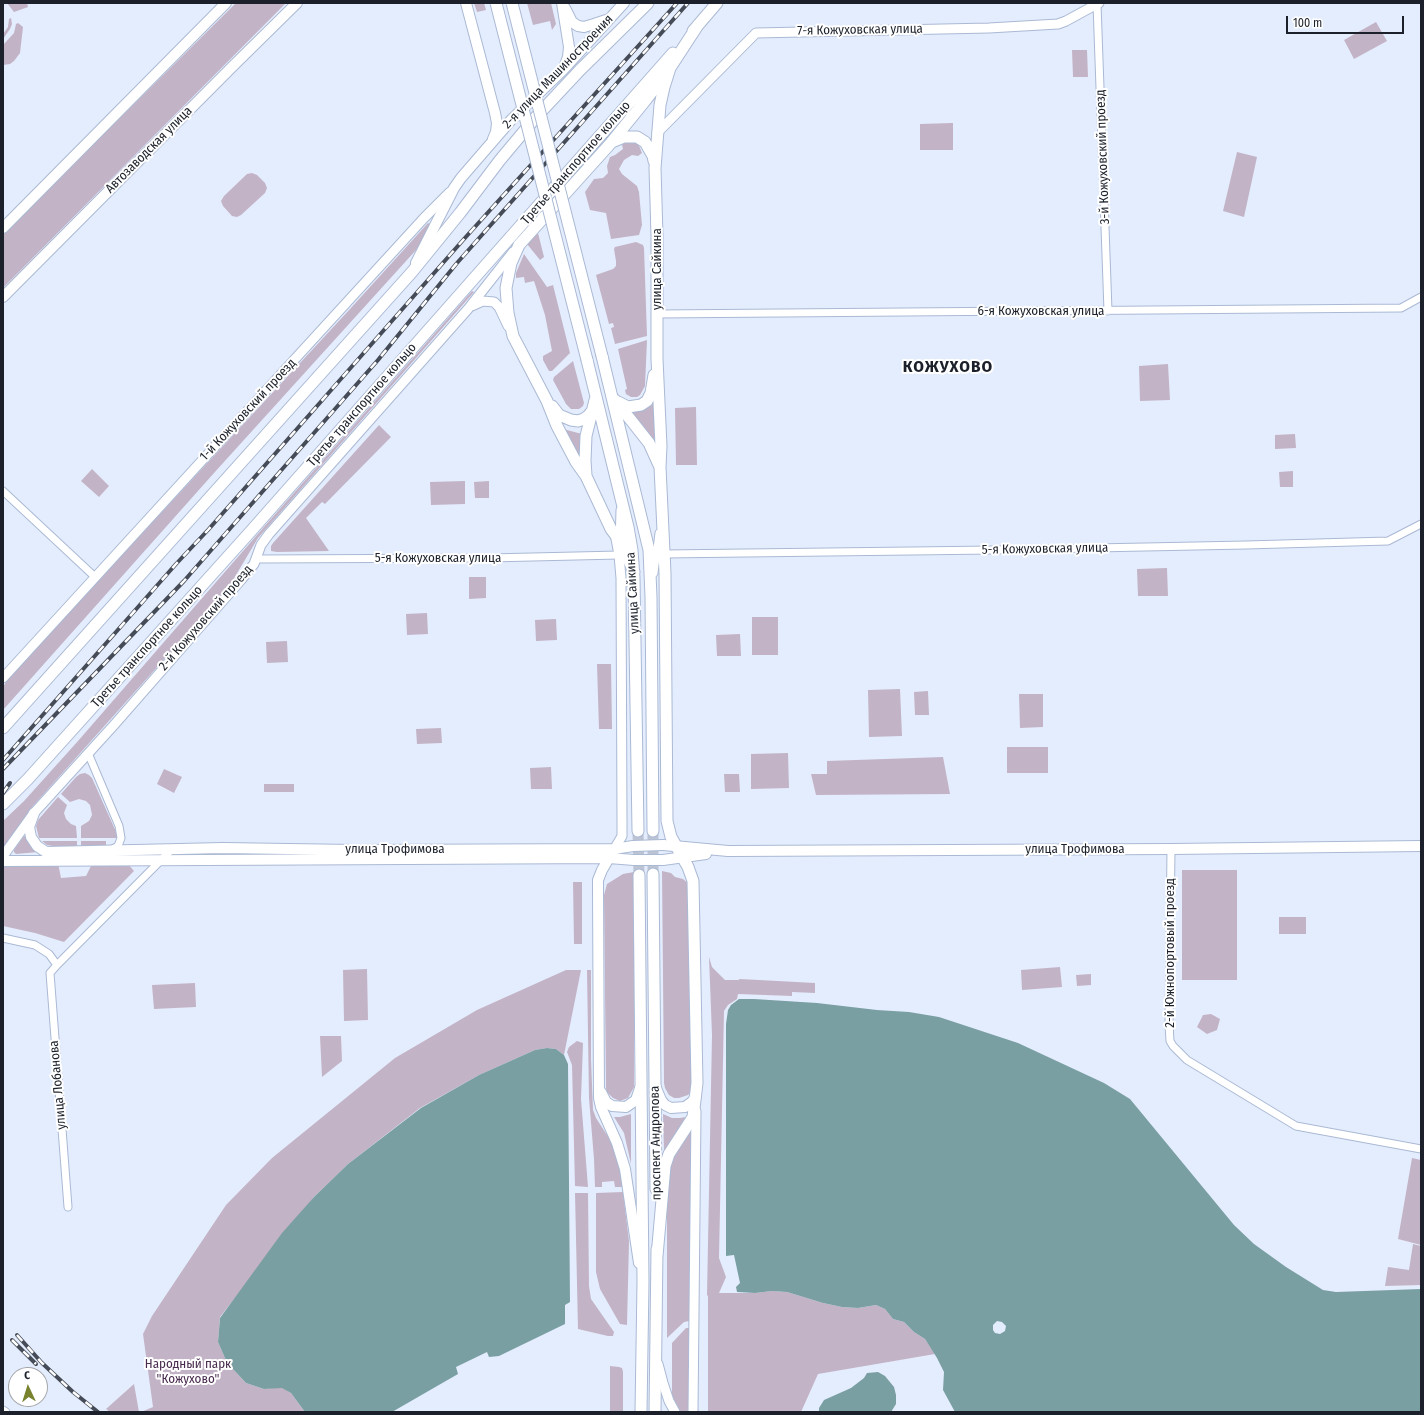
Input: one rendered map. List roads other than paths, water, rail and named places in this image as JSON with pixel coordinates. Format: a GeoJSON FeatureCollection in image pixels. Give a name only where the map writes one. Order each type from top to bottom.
{"type":"FeatureCollection","features":[{"type":"Feature","properties":{"kind":"main road"},"geometry":{"type":"LineString","coordinates":[[3,228],[226,3]]}},
{"type":"Feature","properties":{"kind":"main road","name":"Автозаводская улица"},"geometry":{"type":"LineString","coordinates":[[3,298],[297,3]]}},
{"type":"Feature","properties":{"kind":"main road"},"geometry":{"type":"LineString","coordinates":[[466,3],[495,113],[496,128],[492,141]]}},
{"type":"Feature","properties":{"kind":"main road","name":"улица Сайкина"},"geometry":{"type":"LineString","coordinates":[[496,3],[628,527],[634,572],[638,831]]}},
{"type":"Feature","properties":{"kind":"main road","name":"улица Сайкина"},"geometry":{"type":"LineString","coordinates":[[512,3],[613,397],[646,536],[650,565],[651,597],[653,831]]}},
{"type":"Feature","properties":{"kind":"main road"},"geometry":{"type":"LineString","coordinates":[[562,3],[572,22],[578,26],[584,27],[610,18]]}},
{"type":"Feature","properties":{"kind":"main road"},"geometry":{"type":"LineString","coordinates":[[562,3],[569,47],[568,57],[563,70]]}},
{"type":"Feature","properties":{"kind":"main road","name":"2-я улица Машиностроения"},"geometry":{"type":"LineString","coordinates":[[492,141],[512,119],[563,70],[624,3]]}},
{"type":"Feature","properties":{"kind":"main road"},"geometry":{"type":"LineString","coordinates":[[3,728],[412,272],[460,213],[500,160],[536,117],[580,70],[648,3]]}},
{"type":"Feature","properties":{"kind":"main road","name":"Третье транспортное кольцо"},"geometry":{"type":"LineString","coordinates":[[3,804],[28,779],[251,531],[717,3]]}},
{"type":"Feature","properties":{"kind":"main road"},"geometry":{"type":"LineString","coordinates":[[670,68],[698,25]]}},
{"type":"Feature","properties":{"kind":"main road","name":"улица Сайкина"},"geometry":{"type":"LineString","coordinates":[[662,516],[660,467],[661,446],[657,359],[655,168],[660,105],[670,68]]}},
{"type":"Feature","properties":{"kind":"main road","name":"2-й Кожуховский проезд"},"geometry":{"type":"LineString","coordinates":[[519,245],[610,144],[670,68]]}},
{"type":"Feature","properties":{"kind":"main road"},"geometry":{"type":"LineString","coordinates":[[495,113],[499,118],[505,120],[512,119]]}},
{"type":"Feature","properties":{"kind":"main road"},"geometry":{"type":"LineString","coordinates":[[610,144],[624,137],[637,137],[642,139],[650,148],[655,168]]}},
{"type":"Feature","properties":{"kind":"main road","name":"1-й Кожуховский проезд"},"geometry":{"type":"LineString","coordinates":[[454,188],[492,141]]}},
{"type":"Feature","properties":{"kind":"main road"},"geometry":{"type":"LineString","coordinates":[[412,272],[454,188]]}},
{"type":"Feature","properties":{"kind":"main road"},"geometry":{"type":"LineString","coordinates":[[519,245],[511,263],[506,288],[508,313],[513,336],[547,401],[557,426],[576,462],[586,476],[611,529],[620,541],[634,572]]}},
{"type":"Feature","properties":{"kind":"main road"},"geometry":{"type":"LineString","coordinates":[[613,397],[628,407],[641,405],[647,401],[651,393],[657,359]]}},
{"type":"Feature","properties":{"kind":"main road"},"geometry":{"type":"LineString","coordinates":[[586,476],[586,436],[593,409],[594,389]]}},
{"type":"Feature","properties":{"kind":"main road"},"geometry":{"type":"LineString","coordinates":[[613,397],[649,443],[660,467]]}},
{"type":"Feature","properties":{"kind":"main road"},"geometry":{"type":"LineString","coordinates":[[547,401],[559,415],[571,420],[584,419],[593,409]]}},
{"type":"Feature","properties":{"kind":"main road"},"geometry":{"type":"LineString","coordinates":[[657,1256],[665,1166],[669,1154],[692,1117],[697,1083],[693,881],[688,867],[671,837],[667,821],[664,554],[662,516]]}},
{"type":"Feature","properties":{"kind":"main road","name":"улица Трофимова"},"geometry":{"type":"LineString","coordinates":[[34,813],[29,826],[31,838],[37,846],[46,852],[172,849],[614,849],[633,846],[664,845],[680,852]]}},
{"type":"Feature","properties":{"kind":"main road","name":"улица Трофимова"},"geometry":{"type":"LineString","coordinates":[[3,861],[609,858],[663,860],[680,852],[728,851],[1421,846]]}},
{"type":"Feature","properties":{"kind":"main road"},"geometry":{"type":"LineString","coordinates":[[609,858],[598,880],[599,1098],[601,1107],[617,1143],[625,1169],[642,1282]]}},
{"type":"Feature","properties":{"kind":"main road","name":"проспект Андропова"},"geometry":{"type":"LineString","coordinates":[[653,874],[657,1256],[655,1412]]}},
{"type":"Feature","properties":{"kind":"main road","name":"проспект Андропова"},"geometry":{"type":"LineString","coordinates":[[639,875],[642,1282],[641,1412]]}},
{"type":"Feature","properties":{"kind":"main road"},"geometry":{"type":"LineString","coordinates":[[598,1080],[602,1096],[606,1102],[612,1106],[619,1107],[626,1107],[636,1100],[641,1084]]}},
{"type":"Feature","properties":{"kind":"main road"},"geometry":{"type":"LineString","coordinates":[[655,1084],[660,1100],[671,1108],[685,1107],[692,1102],[696,1096]]}},
{"type":"Feature","properties":{"kind":"street","name":"7-я Кожуховская улица"},"geometry":{"type":"LineString","coordinates":[[657,133],[756,32],[989,28],[1058,24],[1098,3]]}},
{"type":"Feature","properties":{"kind":"street","name":"3-й Кожуховский проезд"},"geometry":{"type":"LineString","coordinates":[[1098,3],[1108,311]]}},
{"type":"Feature","properties":{"kind":"street","name":"1-й Кожуховский проезд"},"geometry":{"type":"LineString","coordinates":[[3,678],[94,576],[454,188]]}},
{"type":"Feature","properties":{"kind":"street","name":"2-й Кожуховский проезд"},"geometry":{"type":"LineString","coordinates":[[3,856],[34,813],[241,580],[254,564],[261,545],[269,534],[468,309],[519,245]]}},
{"type":"Feature","properties":{"kind":"street","name":"6-я Кожуховская улица"},"geometry":{"type":"LineString","coordinates":[[657,314],[1401,308],[1421,297]]}},
{"type":"Feature","properties":{"kind":"street"},"geometry":{"type":"LineString","coordinates":[[468,309],[483,301],[494,302],[513,336]]}},
{"type":"Feature","properties":{"kind":"street"},"geometry":{"type":"LineString","coordinates":[[3,491],[94,576]]}},
{"type":"Feature","properties":{"kind":"street"},"geometry":{"type":"LineString","coordinates":[[619,555],[620,498]]}},
{"type":"Feature","properties":{"kind":"street","name":"улица Сайкина"},"geometry":{"type":"LineString","coordinates":[[651,597],[662,516]]}},
{"type":"Feature","properties":{"kind":"street","name":"5-я Кожуховская улица"},"geometry":{"type":"LineString","coordinates":[[664,554],[1001,550],[1388,541],[1421,524]]}},
{"type":"Feature","properties":{"kind":"street"},"geometry":{"type":"LineString","coordinates":[[609,858],[622,836],[621,586],[619,555],[616,540],[611,529]]}},
{"type":"Feature","properties":{"kind":"street","name":"5-я Кожуховская улица"},"geometry":{"type":"LineString","coordinates":[[257,559],[489,558],[619,555]]}},
{"type":"Feature","properties":{"kind":"street"},"geometry":{"type":"LineString","coordinates":[[88,753],[119,826],[121,838],[118,846],[110,850]]}},
{"type":"Feature","properties":{"kind":"street"},"geometry":{"type":"LineString","coordinates":[[3,938],[35,945],[49,954],[57,965],[172,849]]}},
{"type":"Feature","properties":{"kind":"street","name":"2-й Южнопортовый проезд"},"geometry":{"type":"LineString","coordinates":[[1171,849],[1169,1024],[1170,1041],[1173,1046],[1187,1060],[1296,1126],[1421,1149]]}},
{"type":"Feature","properties":{"kind":"street","name":"улица Лобанова"},"geometry":{"type":"LineString","coordinates":[[57,965],[50,974],[68,1207]]}},
{"type":"Feature","properties":{"kind":"street"},"geometry":{"type":"LineString","coordinates":[[693,1412],[696,1096]]}},
{"type":"Feature","properties":{"kind":"street"},"geometry":{"type":"LineString","coordinates":[[656,1353],[663,1383],[669,1401],[675,1412]]}},
{"type":"Feature","properties":{"kind":"tunnel"},"geometry":{"type":"LineString","coordinates":[[638,831],[639,875]]}},
{"type":"Feature","properties":{"kind":"tunnel"},"geometry":{"type":"LineString","coordinates":[[653,831],[653,874]]}},
{"type":"Feature","properties":{"kind":"railway"},"geometry":{"type":"LineString","coordinates":[[3,760],[464,239],[677,3]]}},
{"type":"Feature","properties":{"kind":"railway"},"geometry":{"type":"LineString","coordinates":[[3,769],[184,581],[378,360],[457,263],[688,3]]}},
{"type":"Feature","properties":{"kind":"railway"},"geometry":{"type":"LineString","coordinates":[[3,793],[10,783]]}},
{"type":"Feature","properties":{"kind":"railway"},"geometry":{"type":"LineString","coordinates":[[17,1335],[42,1363],[73,1392],[98,1412]]}},
{"type":"Feature","properties":{"kind":"railway"},"geometry":{"type":"LineString","coordinates":[[12,1340],[36,1364]]}},
{"type":"Feature","properties":{"kind":"district","name":"КОЖУХОВО"},"geometry":{"type":"Point","coordinates":[948,367]}},
{"type":"Feature","properties":{"kind":"park label","name":"Народный парк \"Кожухово\""},"geometry":{"type":"Point","coordinates":[188,1372]}}]}
